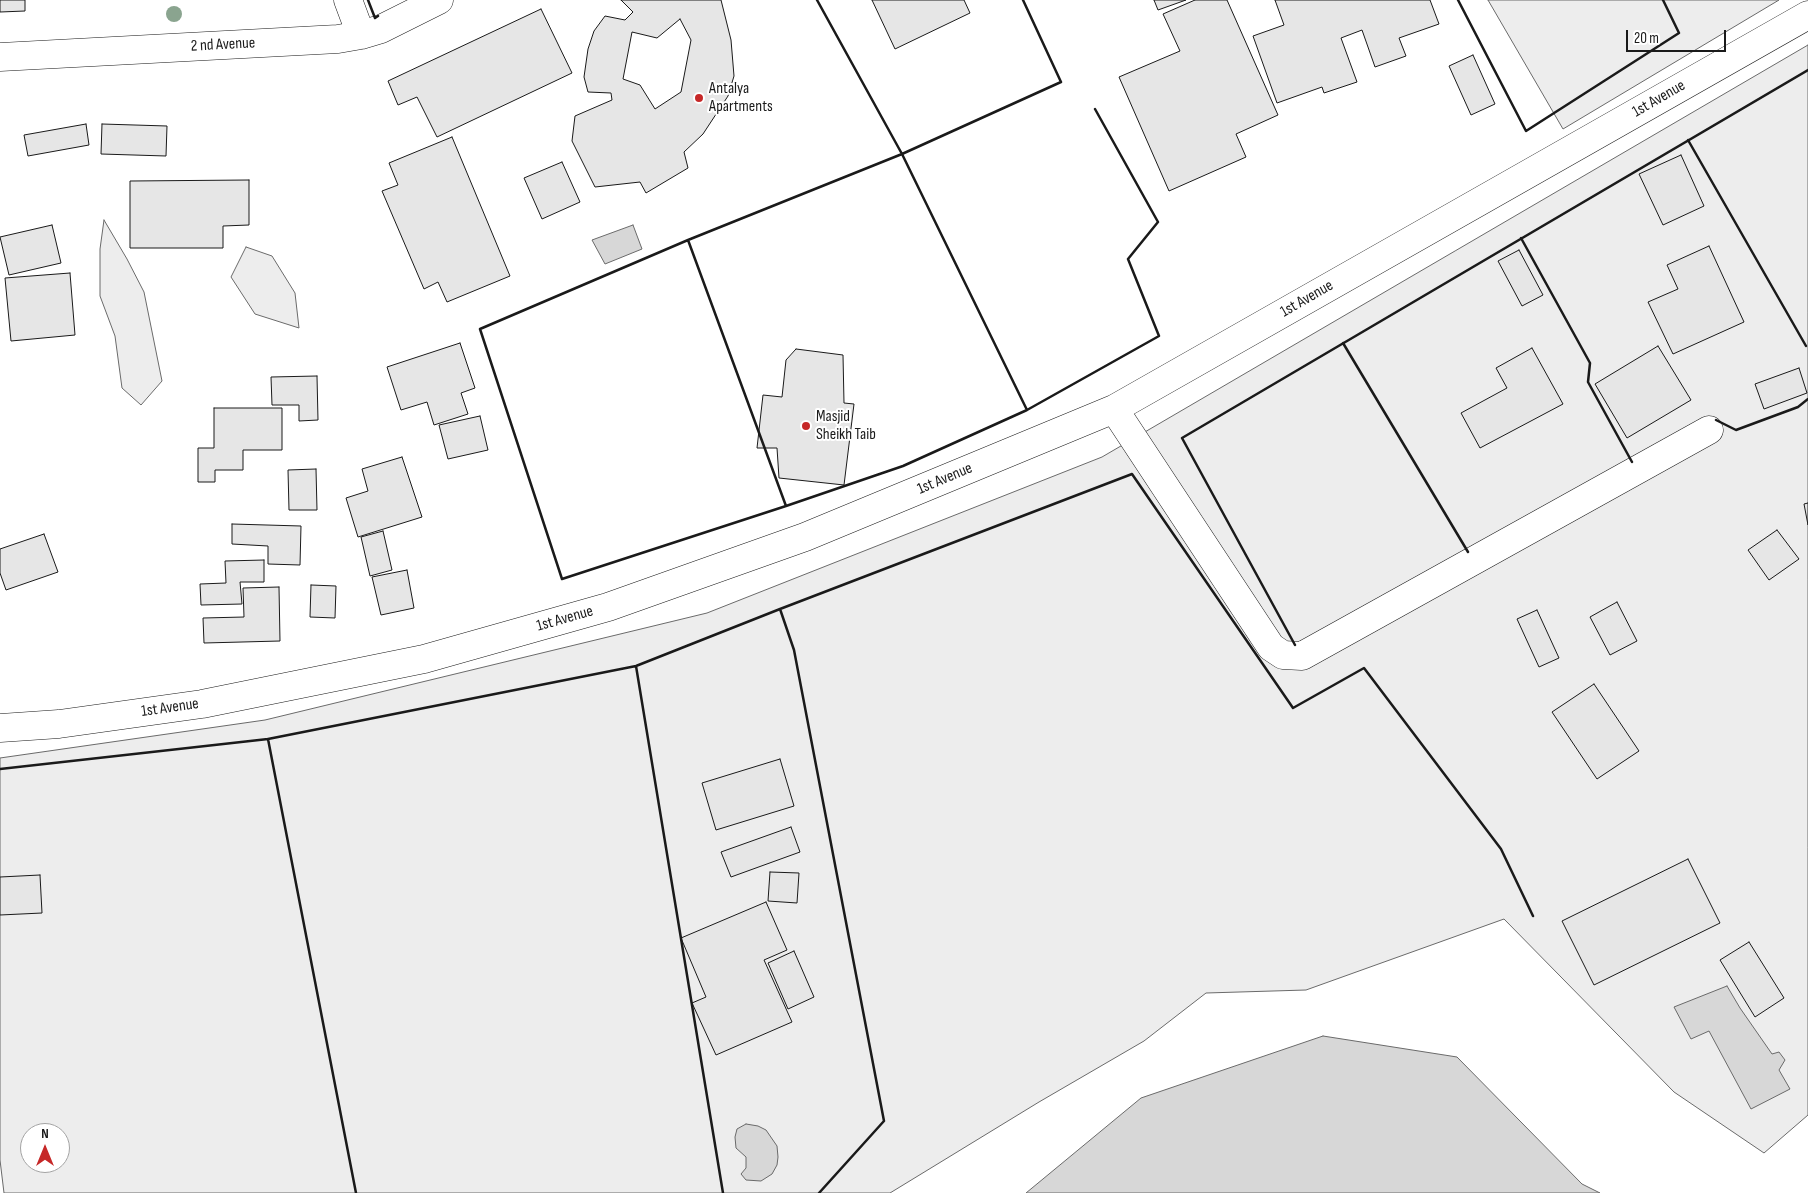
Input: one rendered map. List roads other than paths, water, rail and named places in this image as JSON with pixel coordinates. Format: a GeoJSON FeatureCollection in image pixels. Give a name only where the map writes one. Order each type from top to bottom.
{"type":"FeatureCollection","features":[{"type":"Feature","properties":{"kind":"street"},"geometry":{"type":"LineString","coordinates":[[348,0],[361,35]]}},
{"type":"Feature","properties":{"kind":"street","name":"2 nd Avenue"},"geometry":{"type":"LineString","coordinates":[[0,57],[328,39],[361,35],[381,29],[439,0]]}},
{"type":"Feature","properties":{"kind":"street","name":"1st Avenue"},"geometry":{"type":"LineString","coordinates":[[0,728],[59,724],[202,704],[424,659],[608,607],[806,537],[1114,409],[1808,15]]}},
{"type":"Feature","properties":{"kind":"street"},"geometry":{"type":"LineString","coordinates":[[1114,409],[1271,647],[1283,655],[1292,656],[1302,656],[1709,430]]}},
{"type":"Feature","properties":{"kind":"place","name":"Antalya Apartments"},"geometry":{"type":"Point","coordinates":[699,98]}},
{"type":"Feature","properties":{"kind":"place","name":"Masjid Sheikh Taib"},"geometry":{"type":"Point","coordinates":[806,426]}}]}
